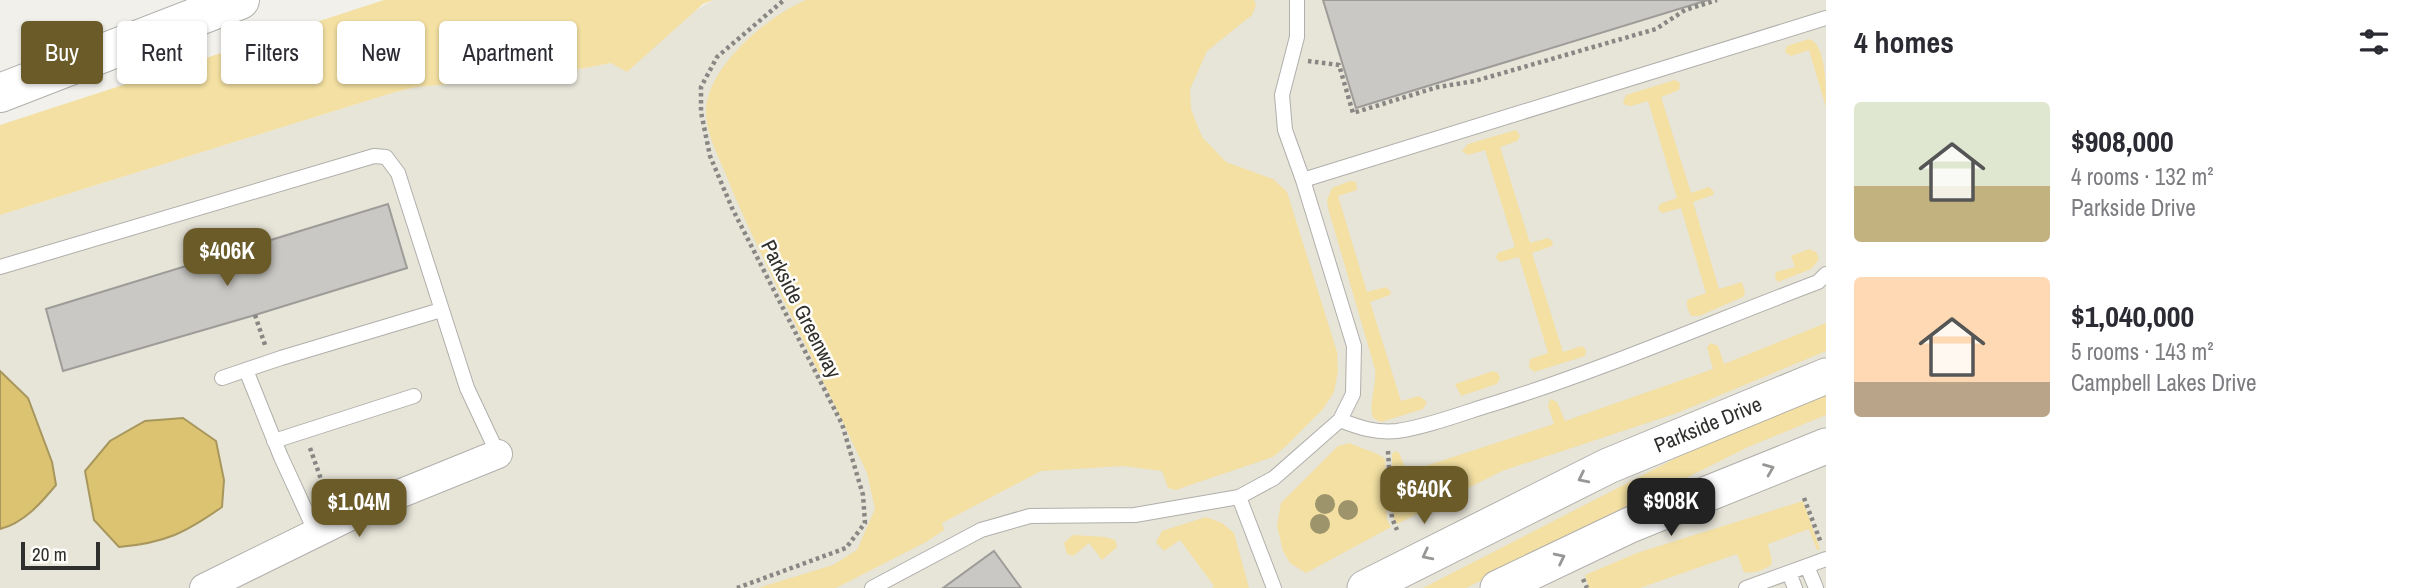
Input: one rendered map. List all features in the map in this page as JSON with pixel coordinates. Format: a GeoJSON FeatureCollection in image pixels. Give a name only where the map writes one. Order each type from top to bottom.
{"type":"FeatureCollection","features":[{"type":"Feature","properties":{"kind":"highway"},"geometry":{"type":"LineString","coordinates":[[0,72],[240,0]]}},
{"type":"Feature","properties":{"kind":"highway"},"geometry":{"type":"LineString","coordinates":[[0,93],[240,0]]}},
{"type":"Feature","properties":{"kind":"street","name":"Parkside Drive"},"geometry":{"type":"LineString","coordinates":[[1365,588],[1608,466],[1826,376]]}},
{"type":"Feature","properties":{"kind":"street"},"geometry":{"type":"LineString","coordinates":[[1498,588],[1629,525],[1826,446]]}},
{"type":"Feature","properties":{"kind":"street"},"geometry":{"type":"LineString","coordinates":[[204,588],[377,503],[498,454]]}},
{"type":"Feature","properties":{"kind":"lane"},"geometry":{"type":"LineString","coordinates":[[872,588],[981,530],[1030,516],[1135,515],[1239,497],[1274,478],[1340,420],[1353,394],[1354,346],[1285,130],[1282,95],[1297,37],[1297,0]]}},
{"type":"Feature","properties":{"kind":"lane"},"geometry":{"type":"LineString","coordinates":[[1303,180],[1826,18]]}},
{"type":"Feature","properties":{"kind":"lane"},"geometry":{"type":"LineString","coordinates":[[0,267],[374,156],[386,157],[398,173],[467,388],[498,454]]}},
{"type":"Feature","properties":{"kind":"lane"},"geometry":{"type":"LineString","coordinates":[[1340,420],[1367,430],[1398,430],[1446,418],[1605,365],[1818,282],[1826,274]]}},
{"type":"Feature","properties":{"kind":"lane"},"geometry":{"type":"LineString","coordinates":[[222,378],[441,310]]}},
{"type":"Feature","properties":{"kind":"lane"},"geometry":{"type":"LineString","coordinates":[[246,370],[274,441],[316,533]]}},
{"type":"Feature","properties":{"kind":"lane"},"geometry":{"type":"LineString","coordinates":[[274,441],[414,396]]}},
{"type":"Feature","properties":{"kind":"lane"},"geometry":{"type":"LineString","coordinates":[[1239,497],[1274,588]]}},
{"type":"Feature","properties":{"kind":"lane"},"geometry":{"type":"LineString","coordinates":[[1746,588],[1826,557]]}},
{"type":"Feature","properties":{"kind":"lane"},"geometry":{"type":"LineString","coordinates":[[1807,566],[1816,588]]}},
{"type":"Feature","properties":{"kind":"lane"},"geometry":{"type":"LineString","coordinates":[[1789,573],[1795,588]]}},
{"type":"Feature","properties":{"kind":"path","name":"Parkside Greenway"},"geometry":{"type":"LineString","coordinates":[[737,588],[846,548],[865,523],[863,495],[842,424],[732,208],[710,156],[701,112],[701,87],[717,57],[784,0]]}},
{"type":"Feature","properties":{"kind":"path"},"geometry":{"type":"LineString","coordinates":[[1290,59],[1339,65],[1353,113],[1438,86],[1475,81],[1656,29],[1685,10],[1717,0]]}},
{"type":"Feature","properties":{"kind":"path"},"geometry":{"type":"LineString","coordinates":[[1387,430],[1392,518],[1397,530]]}},
{"type":"Feature","properties":{"kind":"path"},"geometry":{"type":"LineString","coordinates":[[1804,498],[1826,557]]}},
{"type":"Feature","properties":{"kind":"shaded area"},"geometry":{"type":"Polygon","coordinates":[[[384,0],[713,0],[703,4],[627,72],[611,63],[577,69],[577,21],[439,21],[439,84],[450,84],[392,93],[0,215],[0,125],[126,84],[207,84],[207,58],[221,53],[221,84],[323,84],[323,21],[319,21],[384,0]]]}},
{"type":"Feature","properties":{"kind":"shaded area"},"geometry":{"type":"Polygon","coordinates":[[[713,0],[1826,0],[1826,588],[0,588],[0,215],[392,93],[450,84],[577,84],[577,69],[611,63],[713,0]]]}},
{"type":"Feature","properties":{"kind":"shaded area"},"geometry":{"type":"Polygon","coordinates":[[[806,0],[1254,0],[1256,5],[1252,15],[1207,51],[1190,89],[1191,109],[1202,137],[1226,162],[1273,179],[1287,192],[1337,352],[1338,371],[1334,392],[1323,409],[1273,457],[1176,490],[1168,488],[1162,471],[1123,466],[1041,471],[942,523],[944,530],[926,542],[836,588],[758,588],[833,565],[857,550],[875,509],[867,473],[747,223],[713,143],[706,118],[710,92],[729,59],[758,30],[806,0]]]}},
{"type":"Feature","properties":{"kind":"shaded area"},"geometry":{"type":"Polygon","coordinates":[[[1809,39],[1815,42],[1822,57],[1826,107],[1809,50],[1791,56],[1785,52],[1787,46],[1809,39]]]}},
{"type":"Feature","properties":{"kind":"shaded area"},"geometry":{"type":"Polygon","coordinates":[[[1675,80],[1680,83],[1679,90],[1661,97],[1691,193],[1709,187],[1714,192],[1713,195],[1693,202],[1719,289],[1742,282],[1745,293],[1743,297],[1699,316],[1691,316],[1687,300],[1706,293],[1681,208],[1662,213],[1658,209],[1660,204],[1677,198],[1648,101],[1631,106],[1623,102],[1626,95],[1675,80]]]}},
{"type":"Feature","properties":{"kind":"shaded area"},"geometry":{"type":"Polygon","coordinates":[[[1516,130],[1520,136],[1517,141],[1500,147],[1530,243],[1548,238],[1553,242],[1552,246],[1532,253],[1563,352],[1582,346],[1586,350],[1585,356],[1534,372],[1529,367],[1530,359],[1548,353],[1519,257],[1500,262],[1496,258],[1498,253],[1515,247],[1485,150],[1468,155],[1462,151],[1468,144],[1516,130]]]}},
{"type":"Feature","properties":{"kind":"shaded area"},"geometry":{"type":"Polygon","coordinates":[[[1350,181],[1356,182],[1357,190],[1338,196],[1367,292],[1386,287],[1391,292],[1390,295],[1370,302],[1401,401],[1419,396],[1427,402],[1423,409],[1381,422],[1373,418],[1372,413],[1375,369],[1328,208],[1327,200],[1332,188],[1350,181]]]}},
{"type":"Feature","properties":{"kind":"shaded area"},"geometry":{"type":"Polygon","coordinates":[[[1809,249],[1816,252],[1819,259],[1811,269],[1778,282],[1775,278],[1776,272],[1795,267],[1791,256],[1809,249]]]}},
{"type":"Feature","properties":{"kind":"shaded area"},"geometry":{"type":"Polygon","coordinates":[[[1826,323],[1826,351],[1677,413],[1502,471],[1397,524],[1393,517],[1392,454],[1395,451],[1399,453],[1407,472],[1554,424],[1548,406],[1550,399],[1557,402],[1565,421],[1713,369],[1707,347],[1711,343],[1718,346],[1724,364],[1826,323]]]}},
{"type":"Feature","properties":{"kind":"shaded area"},"geometry":{"type":"Polygon","coordinates":[[[0,371],[28,398],[52,462],[56,485],[24,517],[0,529],[0,371]]]}},
{"type":"Feature","properties":{"kind":"shaded area"},"geometry":{"type":"Polygon","coordinates":[[[1493,371],[1498,373],[1500,378],[1497,384],[1461,396],[1455,384],[1493,371]]]}},
{"type":"Feature","properties":{"kind":"shaded area"},"geometry":{"type":"Polygon","coordinates":[[[1826,395],[1826,415],[1748,447],[1466,588],[1423,588],[1686,453],[1826,395]]]}},
{"type":"Feature","properties":{"kind":"shaded area"},"geometry":{"type":"Polygon","coordinates":[[[183,418],[216,441],[224,480],[222,507],[174,535],[149,543],[119,547],[94,520],[85,471],[110,441],[145,421],[183,418]]]}},
{"type":"Feature","properties":{"kind":"shaded area"},"geometry":{"type":"Polygon","coordinates":[[[1350,443],[1385,459],[1387,520],[1391,527],[1306,573],[1290,563],[1283,551],[1277,526],[1281,503],[1338,446],[1350,443]]]}},
{"type":"Feature","properties":{"kind":"shaded area"},"geometry":{"type":"Polygon","coordinates":[[[1803,501],[1820,549],[1817,550],[1809,529],[1768,544],[1771,565],[1758,571],[1744,572],[1737,554],[1640,588],[1589,588],[1585,575],[1637,553],[1803,501]]]}},
{"type":"Feature","properties":{"kind":"shaded area"},"geometry":{"type":"Polygon","coordinates":[[[1206,517],[1222,523],[1234,533],[1249,588],[1212,588],[1214,586],[1180,540],[1164,551],[1156,542],[1162,531],[1206,517]]]}},
{"type":"Feature","properties":{"kind":"shaded area"},"geometry":{"type":"Polygon","coordinates":[[[1073,535],[1105,537],[1115,540],[1117,547],[1102,560],[1089,543],[1073,556],[1067,554],[1064,543],[1073,535]]]}},
{"type":"Feature","properties":{"kind":"building"},"geometry":{"type":"Polygon","coordinates":[[[1323,0],[1708,0],[1356,108],[1323,0]]]}},
{"type":"Feature","properties":{"kind":"building"},"geometry":{"type":"Polygon","coordinates":[[[388,204],[407,268],[63,371],[46,309],[388,204]]]}},
{"type":"Feature","properties":{"kind":"building"},"geometry":{"type":"Polygon","coordinates":[[[994,551],[1021,588],[943,588],[994,551]]]}}]}
